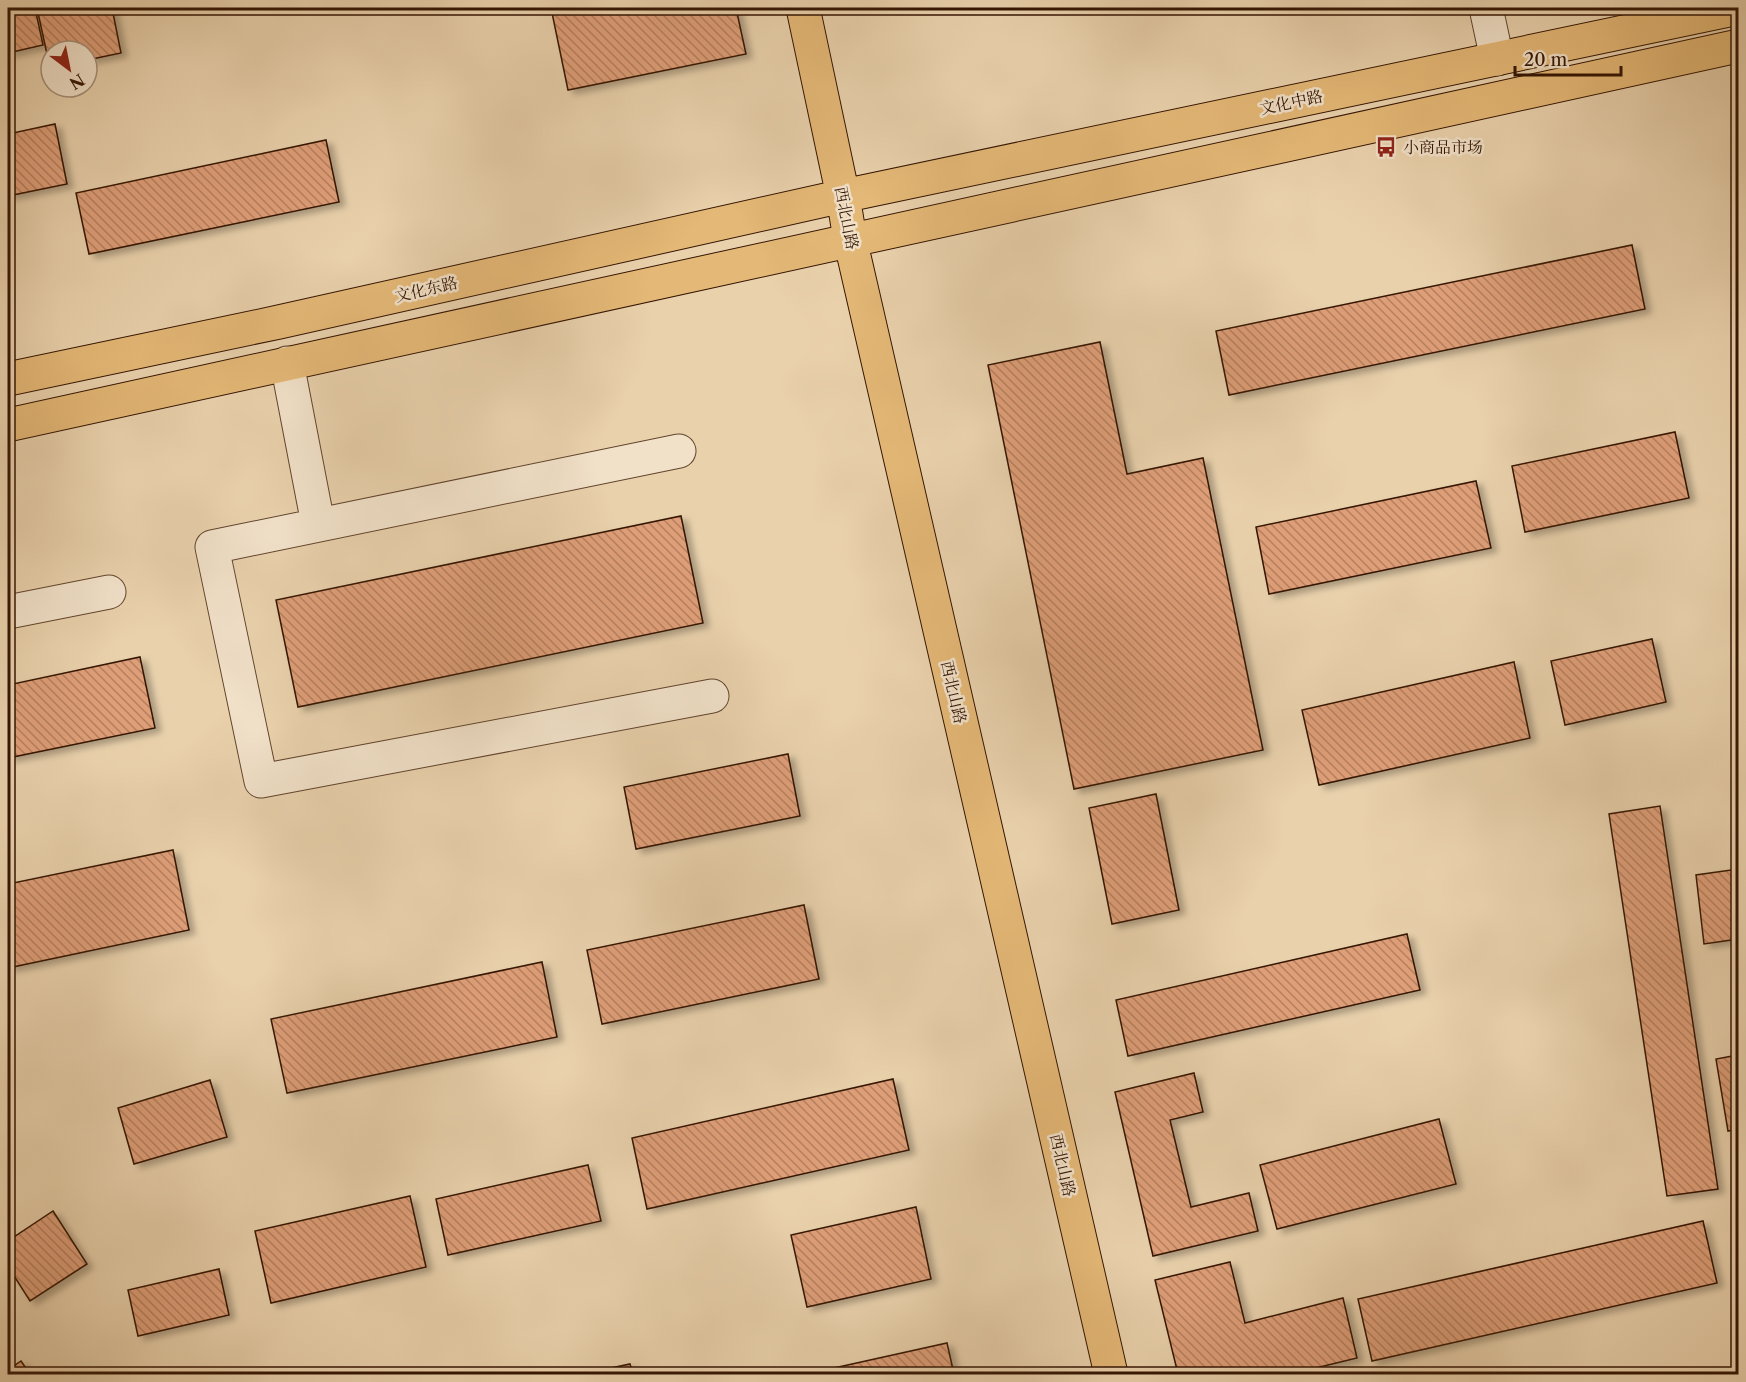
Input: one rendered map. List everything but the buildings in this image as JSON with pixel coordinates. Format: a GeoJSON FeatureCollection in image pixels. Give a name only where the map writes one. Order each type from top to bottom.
{"type":"FeatureCollection","features":[{"type":"Feature","properties":{"kind":"main road","name":"西北山路"},"geometry":{"type":"LineString","coordinates":[[803,8],[850,239],[1111,1374]]}},
{"type":"Feature","properties":{"kind":"main road","name":"文化中路"},"geometry":{"type":"LineString","coordinates":[[843,196],[1738,8]]}},
{"type":"Feature","properties":{"kind":"main road"},"geometry":{"type":"LineString","coordinates":[[8,425],[1738,46]]}},
{"type":"Feature","properties":{"kind":"main road","name":"文化东路"},"geometry":{"type":"LineString","coordinates":[[8,379],[279,322],[843,196]]}},
{"type":"Feature","properties":{"kind":"lane"},"geometry":{"type":"LineString","coordinates":[[1486,8],[1497,59]]}},
{"type":"Feature","properties":{"kind":"lane"},"geometry":{"type":"LineString","coordinates":[[286,363],[318,524]]}},
{"type":"Feature","properties":{"kind":"lane"},"geometry":{"type":"LineString","coordinates":[[679,451],[212,547],[261,781],[712,696]]}},
{"type":"Feature","properties":{"kind":"lane"},"geometry":{"type":"LineString","coordinates":[[8,612],[109,592]]}},
{"type":"Feature","properties":{"kind":"place","name":"小商品市场"},"geometry":{"type":"Point","coordinates":[1386,147]}}]}
